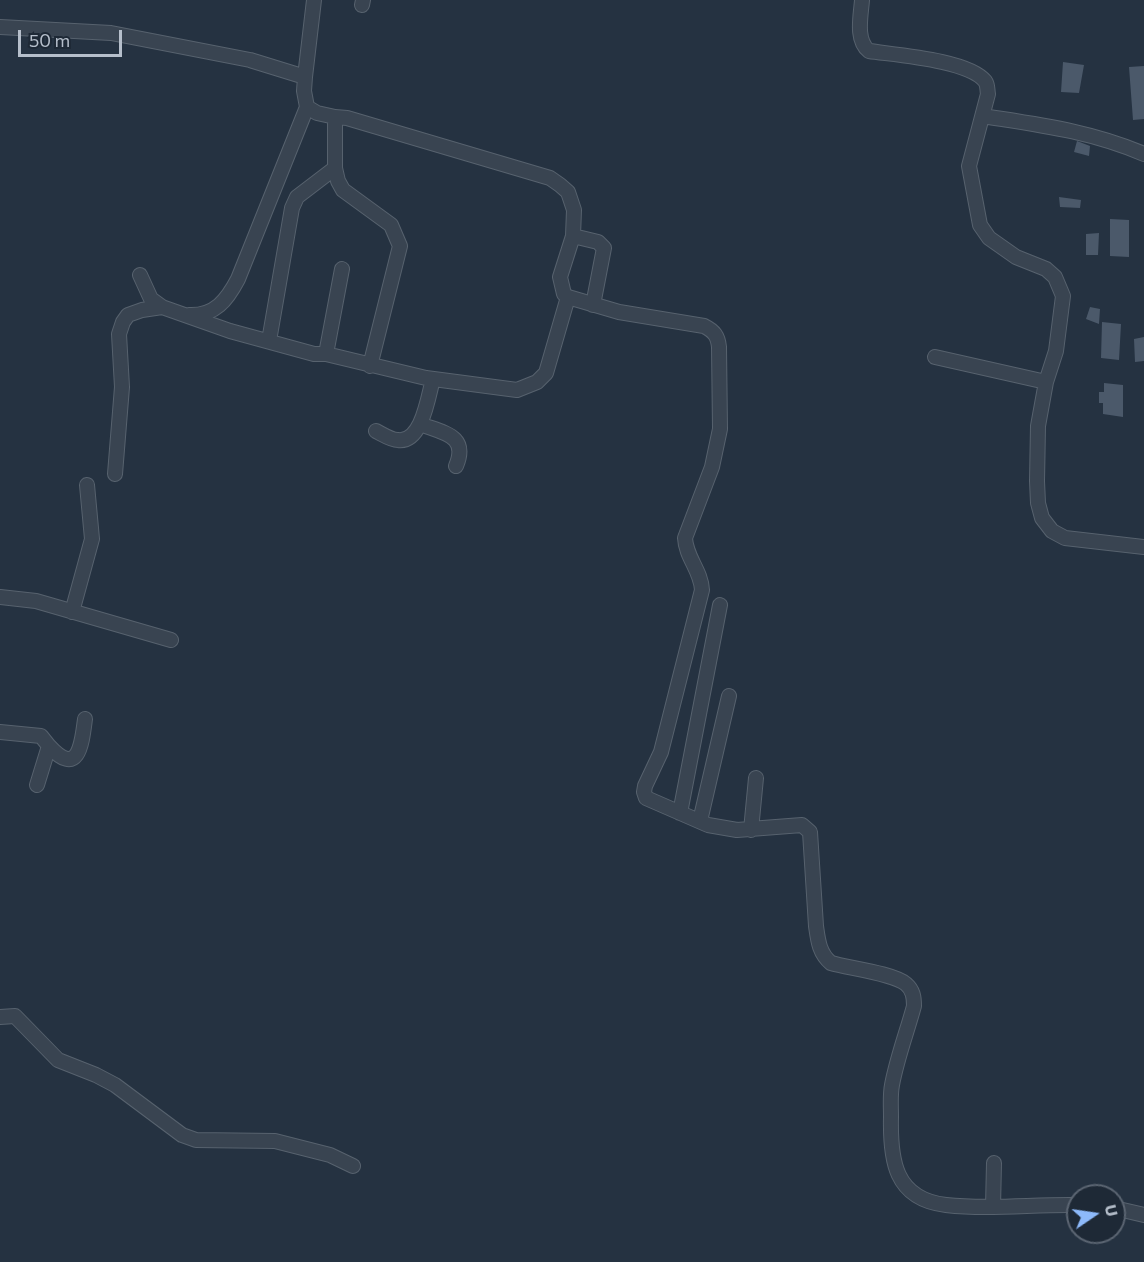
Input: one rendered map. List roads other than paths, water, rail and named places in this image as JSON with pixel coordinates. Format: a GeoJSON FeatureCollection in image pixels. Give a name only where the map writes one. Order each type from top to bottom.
{"type":"FeatureCollection","features":[{"type":"Feature","properties":{"kind":"street"},"geometry":{"type":"LineString","coordinates":[[187,315],[199,315],[215,309],[227,300],[238,279],[307,107],[304,91],[314,0]]}},
{"type":"Feature","properties":{"kind":"street"},"geometry":{"type":"LineString","coordinates":[[862,0],[860,25],[864,47],[869,51],[963,66],[978,74],[987,85],[988,94],[969,166],[980,225],[988,238],[1016,257],[1046,269],[1055,277],[1063,296],[1056,351],[1046,382],[1038,426],[1037,481],[1038,503],[1042,518],[1052,531],[1065,538],[1144,547]]}},
{"type":"Feature","properties":{"kind":"street"},"geometry":{"type":"LineString","coordinates":[[0,27],[111,33],[250,60],[305,77]]}},
{"type":"Feature","properties":{"kind":"street"},"geometry":{"type":"LineString","coordinates":[[307,107],[317,113],[348,118],[417,137],[550,178],[568,192],[574,210],[573,236],[560,277],[564,294],[619,312],[704,326],[713,330],[718,338],[720,429],[712,467],[685,538],[685,548],[702,578],[702,590],[661,752],[644,792],[646,798],[708,825],[751,830],[794,825],[806,828],[811,837],[818,940],[825,958],[831,963],[898,979],[911,990],[914,996],[914,1006],[892,1086],[892,1159],[898,1177],[905,1186],[917,1195],[934,1203],[945,1205],[993,1207],[1066,1205]]}},
{"type":"Feature","properties":{"kind":"street"},"geometry":{"type":"LineString","coordinates":[[983,116],[1084,132],[1144,153]]}},
{"type":"Feature","properties":{"kind":"street"},"geometry":{"type":"LineString","coordinates":[[335,117],[335,168],[338,181],[343,190],[391,225],[400,246],[370,366]]}},
{"type":"Feature","properties":{"kind":"street"},"geometry":{"type":"LineString","coordinates":[[269,341],[292,208],[297,197],[335,168]]}},
{"type":"Feature","properties":{"kind":"street"},"geometry":{"type":"LineString","coordinates":[[573,236],[598,242],[604,248],[593,305]]}},
{"type":"Feature","properties":{"kind":"street"},"geometry":{"type":"LineString","coordinates":[[326,354],[342,268]]}},
{"type":"Feature","properties":{"kind":"street"},"geometry":{"type":"LineString","coordinates":[[140,275],[151,299],[162,307],[230,331],[314,354],[326,354],[433,379],[517,390],[537,381],[546,373],[568,297]]}},
{"type":"Feature","properties":{"kind":"street"},"geometry":{"type":"LineString","coordinates":[[115,474],[122,387],[119,334],[128,315],[162,307]]}},
{"type":"Feature","properties":{"kind":"street"},"geometry":{"type":"LineString","coordinates":[[935,357],[1046,382]]}},
{"type":"Feature","properties":{"kind":"street"},"geometry":{"type":"LineString","coordinates":[[376,431],[396,440],[405,440],[418,430],[433,379]]}},
{"type":"Feature","properties":{"kind":"street"},"geometry":{"type":"LineString","coordinates":[[420,424],[456,439],[460,445],[461,455],[456,466]]}},
{"type":"Feature","properties":{"kind":"street"},"geometry":{"type":"LineString","coordinates":[[72,612],[92,539],[87,485]]}},
{"type":"Feature","properties":{"kind":"street"},"geometry":{"type":"LineString","coordinates":[[0,597],[36,601],[171,640]]}},
{"type":"Feature","properties":{"kind":"street"},"geometry":{"type":"LineString","coordinates":[[680,813],[720,605]]}},
{"type":"Feature","properties":{"kind":"street"},"geometry":{"type":"LineString","coordinates":[[700,821],[729,696]]}},
{"type":"Feature","properties":{"kind":"street"},"geometry":{"type":"LineString","coordinates":[[0,732],[41,736],[64,758],[72,758],[76,756],[81,746],[85,719]]}},
{"type":"Feature","properties":{"kind":"street"},"geometry":{"type":"LineString","coordinates":[[37,785],[50,746]]}},
{"type":"Feature","properties":{"kind":"street"},"geometry":{"type":"LineString","coordinates":[[751,830],[756,778]]}},
{"type":"Feature","properties":{"kind":"street"},"geometry":{"type":"LineString","coordinates":[[0,1017],[15,1016],[58,1060],[114,1085],[182,1135],[196,1140],[275,1141],[330,1155],[353,1166]]}},
{"type":"Feature","properties":{"kind":"street"},"geometry":{"type":"LineString","coordinates":[[993,1207],[994,1163]]}},
{"type":"Feature","properties":{"kind":"street"},"geometry":{"type":"LineString","coordinates":[[1126,1211],[1144,1215]]}}]}
